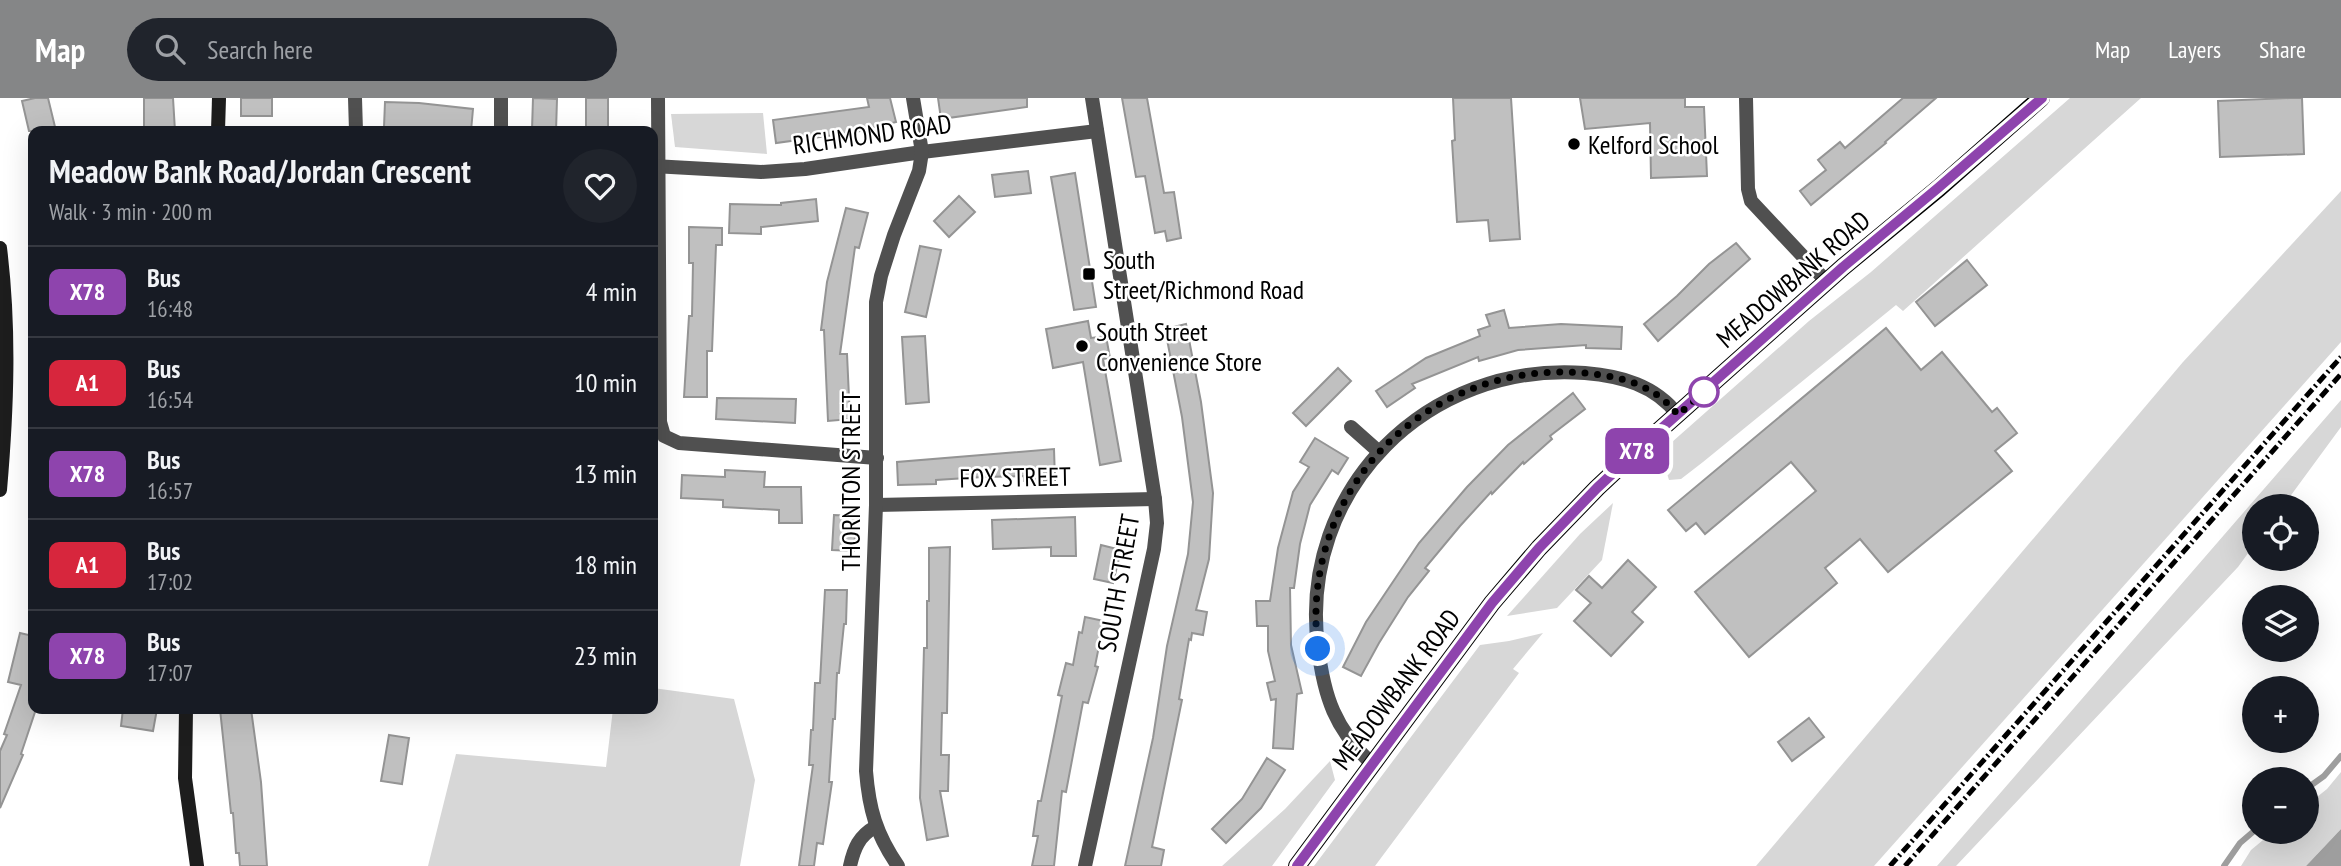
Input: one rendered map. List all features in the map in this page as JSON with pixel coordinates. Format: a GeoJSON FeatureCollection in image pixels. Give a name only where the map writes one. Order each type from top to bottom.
{"type":"FeatureCollection","features":[{"type":"Feature","properties":{"kind":"main road","name":"MEADOWBANK ROAD"},"geometry":{"type":"LineString","coordinates":[[1297,866],[1492,603],[1539,548],[1597,488],[1827,282],[2042,98]]}},
{"type":"Feature","properties":{"kind":"street"},"geometry":{"type":"LineString","coordinates":[[218,126],[219,98]]}},
{"type":"Feature","properties":{"kind":"street"},"geometry":{"type":"LineString","coordinates":[[355,98],[356,126]]}},
{"type":"Feature","properties":{"kind":"street"},"geometry":{"type":"LineString","coordinates":[[501,98],[501,126]]}},
{"type":"Feature","properties":{"kind":"street"},"geometry":{"type":"LineString","coordinates":[[657,98],[657,126]]}},
{"type":"Feature","properties":{"kind":"street","name":"THORNTON STREET"},"geometry":{"type":"LineString","coordinates":[[898,866],[875,827],[868,797],[866,771],[876,505],[876,302],[894,235],[919,171],[922,152],[913,98]]}},
{"type":"Feature","properties":{"kind":"street","name":"SOUTH STREET"},"geometry":{"type":"LineString","coordinates":[[1085,866],[1154,549],[1157,523],[1092,98]]}},
{"type":"Feature","properties":{"kind":"street"},"geometry":{"type":"LineString","coordinates":[[1746,98],[1748,189],[1751,201],[1827,282]]}},
{"type":"Feature","properties":{"kind":"street","name":"RICHMOND ROAD"},"geometry":{"type":"LineString","coordinates":[[658,166],[761,172],[804,169],[1097,131]]}},
{"type":"Feature","properties":{"kind":"street"},"geometry":{"type":"LineString","coordinates":[[0,248],[7,415],[0,490]]}},
{"type":"Feature","properties":{"kind":"street"},"geometry":{"type":"LineString","coordinates":[[658,294],[660,422],[664,436],[679,443],[877,458]]}},
{"type":"Feature","properties":{"kind":"street"},"geometry":{"type":"LineString","coordinates":[[1372,764],[1339,725],[1321,674],[1315,626],[1321,562],[1331,530],[1355,480],[1378,452],[1405,427],[1463,394],[1539,372],[1621,378],[1648,388],[1667,401],[1678,415]]}},
{"type":"Feature","properties":{"kind":"street"},"geometry":{"type":"LineString","coordinates":[[1351,427],[1378,452]]}},
{"type":"Feature","properties":{"kind":"street","name":"FOX STREET"},"geometry":{"type":"LineString","coordinates":[[876,505],[1155,499]]}},
{"type":"Feature","properties":{"kind":"street"},"geometry":{"type":"LineString","coordinates":[[186,714],[185,778],[197,866]]}},
{"type":"Feature","properties":{"kind":"street"},"geometry":{"type":"LineString","coordinates":[[850,866],[857,843],[866,832],[875,827]]}},
{"type":"Feature","properties":{"kind":"shaded area"},"geometry":{"type":"Polygon","coordinates":[[[2070,98],[2141,98],[1903,311],[1896,305],[1681,479],[1669,480],[1662,458],[1663,450],[2070,98]]]}},
{"type":"Feature","properties":{"kind":"shaded area"},"geometry":{"type":"Polygon","coordinates":[[[763,113],[767,154],[675,147],[671,114],[763,113]]]}},
{"type":"Feature","properties":{"kind":"shaded area"},"geometry":{"type":"Polygon","coordinates":[[[2341,191],[2341,342],[1874,866],[1756,866],[2183,362],[2341,191]]]}},
{"type":"Feature","properties":{"kind":"shaded area"},"geometry":{"type":"Polygon","coordinates":[[[2341,400],[2341,427],[2292,494],[2260,494],[2341,400]]]}},
{"type":"Feature","properties":{"kind":"shaded area"},"geometry":{"type":"Polygon","coordinates":[[[1613,503],[1602,560],[1557,608],[1507,616],[1580,534],[1613,503]]]}},
{"type":"Feature","properties":{"kind":"shaded area"},"geometry":{"type":"Polygon","coordinates":[[[2242,514],[2242,562],[2238,567],[1956,866],[1937,866],[2242,514]]]}},
{"type":"Feature","properties":{"kind":"shaded area"},"geometry":{"type":"Polygon","coordinates":[[[1543,633],[1513,669],[1519,673],[1375,866],[1314,866],[1480,645],[1543,633]]]}},
{"type":"Feature","properties":{"kind":"shaded area"},"geometry":{"type":"Polygon","coordinates":[[[658,689],[734,699],[755,780],[740,866],[428,866],[456,754],[606,767],[612,714],[658,714],[658,689]]]}},
{"type":"Feature","properties":{"kind":"shaded area"},"geometry":{"type":"Polygon","coordinates":[[[1330,761],[1335,780],[1272,866],[1222,866],[1285,809],[1330,761]]]}},
{"type":"Feature","properties":{"kind":"shaded area"},"geometry":{"type":"Polygon","coordinates":[[[2341,772],[2341,829],[2306,866],[2241,866],[2258,844],[2319,844],[2319,795],[2341,772]]]}},
{"type":"Feature","properties":{"kind":"shaded area"},"geometry":{"type":"Polygon","coordinates":[[[2341,829],[2341,866],[2306,866],[2341,829]]]}},
{"type":"Feature","properties":{"kind":"building"},"geometry":{"type":"Polygon","coordinates":[[[48,98],[55,126],[28,127],[22,101],[48,98]]]}},
{"type":"Feature","properties":{"kind":"building"},"geometry":{"type":"Polygon","coordinates":[[[144,98],[173,98],[175,126],[144,126],[144,98]]]}},
{"type":"Feature","properties":{"kind":"building"},"geometry":{"type":"Polygon","coordinates":[[[241,98],[272,98],[272,116],[241,116],[241,98]]]}},
{"type":"Feature","properties":{"kind":"building"},"geometry":{"type":"Polygon","coordinates":[[[533,98],[557,99],[556,126],[532,126],[533,98]]]}},
{"type":"Feature","properties":{"kind":"building"},"geometry":{"type":"Polygon","coordinates":[[[586,98],[608,98],[608,126],[586,126],[586,98]]]}},
{"type":"Feature","properties":{"kind":"building"},"geometry":{"type":"Polygon","coordinates":[[[867,98],[890,98],[896,122],[856,132],[776,143],[773,120],[869,107],[867,98]]]}},
{"type":"Feature","properties":{"kind":"building"},"geometry":{"type":"Polygon","coordinates":[[[938,98],[1027,98],[1027,107],[941,119],[938,98]]]}},
{"type":"Feature","properties":{"kind":"building"},"geometry":{"type":"Polygon","coordinates":[[[1122,98],[1147,98],[1164,193],[1174,192],[1181,238],[1167,241],[1165,231],[1155,233],[1145,176],[1136,177],[1122,98]]]}},
{"type":"Feature","properties":{"kind":"building"},"geometry":{"type":"Polygon","coordinates":[[[1453,98],[1511,98],[1520,239],[1490,241],[1488,220],[1457,222],[1452,141],[1455,140],[1453,98]]]}},
{"type":"Feature","properties":{"kind":"building"},"geometry":{"type":"Polygon","coordinates":[[[1580,98],[1685,98],[1685,107],[1704,107],[1707,176],[1651,178],[1650,123],[1585,129],[1580,98]]]}},
{"type":"Feature","properties":{"kind":"building"},"geometry":{"type":"Polygon","coordinates":[[[1903,98],[1936,98],[1811,205],[1800,191],[1826,170],[1818,160],[1840,142],[1845,148],[1903,98]]]}},
{"type":"Feature","properties":{"kind":"building"},"geometry":{"type":"Polygon","coordinates":[[[2302,98],[2304,154],[2220,157],[2218,101],[2302,98]]]}},
{"type":"Feature","properties":{"kind":"building"},"geometry":{"type":"Polygon","coordinates":[[[385,102],[473,109],[471,126],[384,126],[385,102]]]}},
{"type":"Feature","properties":{"kind":"building"},"geometry":{"type":"Polygon","coordinates":[[[1028,171],[1031,193],[995,197],[992,175],[1028,171]]]}},
{"type":"Feature","properties":{"kind":"building"},"geometry":{"type":"Polygon","coordinates":[[[1075,173],[1096,307],[1074,310],[1051,177],[1075,173]]]}},
{"type":"Feature","properties":{"kind":"building"},"geometry":{"type":"Polygon","coordinates":[[[959,196],[975,212],[949,237],[934,221],[959,196]]]}},
{"type":"Feature","properties":{"kind":"building"},"geometry":{"type":"Polygon","coordinates":[[[816,199],[818,221],[761,227],[761,234],[729,233],[730,204],[781,205],[816,199]]]}},
{"type":"Feature","properties":{"kind":"building"},"geometry":{"type":"Polygon","coordinates":[[[846,208],[868,213],[859,248],[855,247],[840,354],[847,354],[850,419],[828,421],[824,330],[821,330],[827,282],[846,208]]]}},
{"type":"Feature","properties":{"kind":"building"},"geometry":{"type":"Polygon","coordinates":[[[689,227],[722,228],[722,245],[716,245],[712,351],[707,351],[707,397],[684,397],[689,316],[692,316],[693,263],[689,263],[689,227]]]}},
{"type":"Feature","properties":{"kind":"building"},"geometry":{"type":"Polygon","coordinates":[[[1736,243],[1750,259],[1658,341],[1644,324],[1736,243]]]}},
{"type":"Feature","properties":{"kind":"building"},"geometry":{"type":"Polygon","coordinates":[[[920,246],[941,250],[926,317],[905,312],[920,246]]]}},
{"type":"Feature","properties":{"kind":"building"},"geometry":{"type":"Polygon","coordinates":[[[1967,260],[1987,285],[1935,326],[1916,302],[1967,260]]]}},
{"type":"Feature","properties":{"kind":"building"},"geometry":{"type":"Polygon","coordinates":[[[1504,310],[1509,328],[1561,324],[1622,327],[1621,349],[1586,348],[1586,345],[1518,350],[1479,361],[1478,357],[1412,384],[1415,388],[1387,407],[1376,391],[1426,358],[1480,336],[1478,330],[1490,326],[1486,315],[1504,310]]]}},
{"type":"Feature","properties":{"kind":"building"},"geometry":{"type":"Polygon","coordinates":[[[1088,321],[1091,338],[1106,336],[1110,358],[1103,359],[1121,461],[1100,465],[1083,362],[1053,368],[1046,329],[1088,321]]]}},
{"type":"Feature","properties":{"kind":"building"},"geometry":{"type":"Polygon","coordinates":[[[1186,324],[1201,402],[1213,493],[1209,559],[1196,610],[1207,612],[1203,635],[1192,633],[1191,640],[1189,639],[1179,699],[1182,700],[1152,847],[1164,850],[1161,866],[1125,866],[1153,738],[1167,646],[1188,554],[1193,502],[1182,417],[1165,329],[1186,324]]]}},
{"type":"Feature","properties":{"kind":"building"},"geometry":{"type":"Polygon","coordinates":[[[1886,328],[1921,370],[1942,352],[1992,412],[1997,408],[2017,433],[1995,451],[2012,471],[1888,572],[1860,539],[1825,568],[1837,583],[1749,657],[1695,592],[1816,491],[1791,462],[1705,534],[1696,523],[1686,531],[1668,510],[1886,328]]]}},
{"type":"Feature","properties":{"kind":"building"},"geometry":{"type":"Polygon","coordinates":[[[925,336],[929,402],[906,404],[902,337],[925,336]]]}},
{"type":"Feature","properties":{"kind":"building"},"geometry":{"type":"Polygon","coordinates":[[[1338,368],[1351,381],[1306,426],[1293,413],[1338,368]]]}},
{"type":"Feature","properties":{"kind":"building"},"geometry":{"type":"Polygon","coordinates":[[[1573,393],[1585,409],[1550,436],[1552,439],[1524,464],[1523,462],[1492,494],[1491,492],[1460,526],[1425,568],[1429,571],[1408,597],[1361,676],[1343,667],[1366,622],[1419,543],[1467,487],[1508,445],[1573,393]]]}},
{"type":"Feature","properties":{"kind":"building"},"geometry":{"type":"Polygon","coordinates":[[[717,398],[796,399],[795,423],[716,419],[717,398]]]}},
{"type":"Feature","properties":{"kind":"building"},"geometry":{"type":"Polygon","coordinates":[[[1315,438],[1348,458],[1338,474],[1332,470],[1310,505],[1300,544],[1294,588],[1290,588],[1291,645],[1302,693],[1297,694],[1293,749],[1273,748],[1276,699],[1271,700],[1267,683],[1275,681],[1268,651],[1268,626],[1257,626],[1256,601],[1270,601],[1278,548],[1293,492],[1309,467],[1300,462],[1315,438]]]}},
{"type":"Feature","properties":{"kind":"building"},"geometry":{"type":"Polygon","coordinates":[[[1054,449],[1055,480],[1024,481],[1024,476],[983,477],[936,480],[936,484],[898,485],[897,462],[1054,449]]]}},
{"type":"Feature","properties":{"kind":"building"},"geometry":{"type":"Polygon","coordinates":[[[725,470],[765,472],[764,487],[801,487],[802,523],[779,523],[779,510],[723,507],[723,500],[681,498],[682,475],[725,477],[725,470]]]}},
{"type":"Feature","properties":{"kind":"building"},"geometry":{"type":"Polygon","coordinates":[[[834,515],[856,516],[854,551],[832,550],[834,515]]]}},
{"type":"Feature","properties":{"kind":"building"},"geometry":{"type":"Polygon","coordinates":[[[1075,517],[1076,556],[1051,556],[1051,547],[993,549],[992,520],[1075,517]]]}},
{"type":"Feature","properties":{"kind":"building"},"geometry":{"type":"Polygon","coordinates":[[[1101,545],[1121,550],[1113,583],[1094,579],[1101,545]]]}},
{"type":"Feature","properties":{"kind":"building"},"geometry":{"type":"Polygon","coordinates":[[[950,547],[947,713],[942,713],[941,755],[949,755],[948,791],[940,791],[948,836],[927,840],[920,798],[929,548],[950,547]]]}},
{"type":"Feature","properties":{"kind":"building"},"geometry":{"type":"Polygon","coordinates":[[[1628,560],[1656,587],[1632,612],[1643,622],[1611,656],[1574,621],[1591,603],[1576,590],[1589,576],[1602,588],[1628,560]]]}},
{"type":"Feature","properties":{"kind":"building"},"geometry":{"type":"Polygon","coordinates":[[[825,590],[847,590],[846,624],[837,673],[833,719],[829,782],[832,782],[823,844],[817,843],[814,866],[799,866],[813,765],[809,765],[811,730],[815,683],[820,683],[825,590]]]}},
{"type":"Feature","properties":{"kind":"building"},"geometry":{"type":"Polygon","coordinates":[[[1085,617],[1104,621],[1095,666],[1098,667],[1088,703],[1083,702],[1066,792],[1062,791],[1054,866],[1032,866],[1038,836],[1033,836],[1038,801],[1041,801],[1062,696],[1058,695],[1066,663],[1073,665],[1079,632],[1082,633],[1085,617]]]}},
{"type":"Feature","properties":{"kind":"building"},"geometry":{"type":"Polygon","coordinates":[[[20,633],[28,635],[28,714],[34,714],[21,754],[23,755],[0,808],[0,751],[21,685],[8,682],[20,633]]]}},
{"type":"Feature","properties":{"kind":"building"},"geometry":{"type":"Polygon","coordinates":[[[122,714],[156,714],[153,731],[121,726],[122,714]]]}},
{"type":"Feature","properties":{"kind":"building"},"geometry":{"type":"Polygon","coordinates":[[[221,714],[252,714],[261,782],[267,866],[240,866],[231,813],[221,714]]]}},
{"type":"Feature","properties":{"kind":"building"},"geometry":{"type":"Polygon","coordinates":[[[1809,718],[1824,737],[1792,761],[1778,742],[1809,718]]]}},
{"type":"Feature","properties":{"kind":"building"},"geometry":{"type":"Polygon","coordinates":[[[389,735],[409,738],[402,784],[381,781],[389,735]]]}},
{"type":"Feature","properties":{"kind":"building"},"geometry":{"type":"Polygon","coordinates":[[[1267,758],[1285,770],[1261,808],[1226,843],[1212,829],[1242,799],[1267,758]]]}},
{"type":"Feature","properties":{"kind":"waterway"},"geometry":{"type":"LineString","coordinates":[[2319,780],[2341,756]]}},
{"type":"Feature","properties":{"kind":"waterway"},"geometry":{"type":"LineString","coordinates":[[2224,866],[2242,841]]}},
{"type":"Feature","properties":{"kind":"railway"},"geometry":{"type":"LineString","coordinates":[[1890,866],[2341,357]]}},
{"type":"Feature","properties":{"kind":"railway"},"geometry":{"type":"LineString","coordinates":[[1905,866],[2341,374]]}},
{"type":"Feature","properties":{"kind":"bus line","name":"X78"},"geometry":{"type":"LineString","coordinates":[[1297,866],[1492,603],[1539,548],[1597,488],[1843,267],[2042,98]]}},
{"type":"Feature","properties":{"kind":"place","name":"Kelford School"},"geometry":{"type":"Point","coordinates":[1574,144]}},
{"type":"Feature","properties":{"kind":"place","name":"South Street/Richmond Road"},"geometry":{"type":"Point","coordinates":[1089,274]}},
{"type":"Feature","properties":{"kind":"place","name":"South Street Convenience Store"},"geometry":{"type":"Point","coordinates":[1082,346]}},
{"type":"Feature","properties":{"kind":"route"},"geometry":{"type":"LineString","coordinates":[[1318,649],[1315,626],[1321,562],[1338,511],[1355,480],[1378,452],[1405,427],[1463,394],[1539,372],[1596,374],[1621,378],[1648,388],[1667,401],[1678,415],[1704,392]]}}]}
